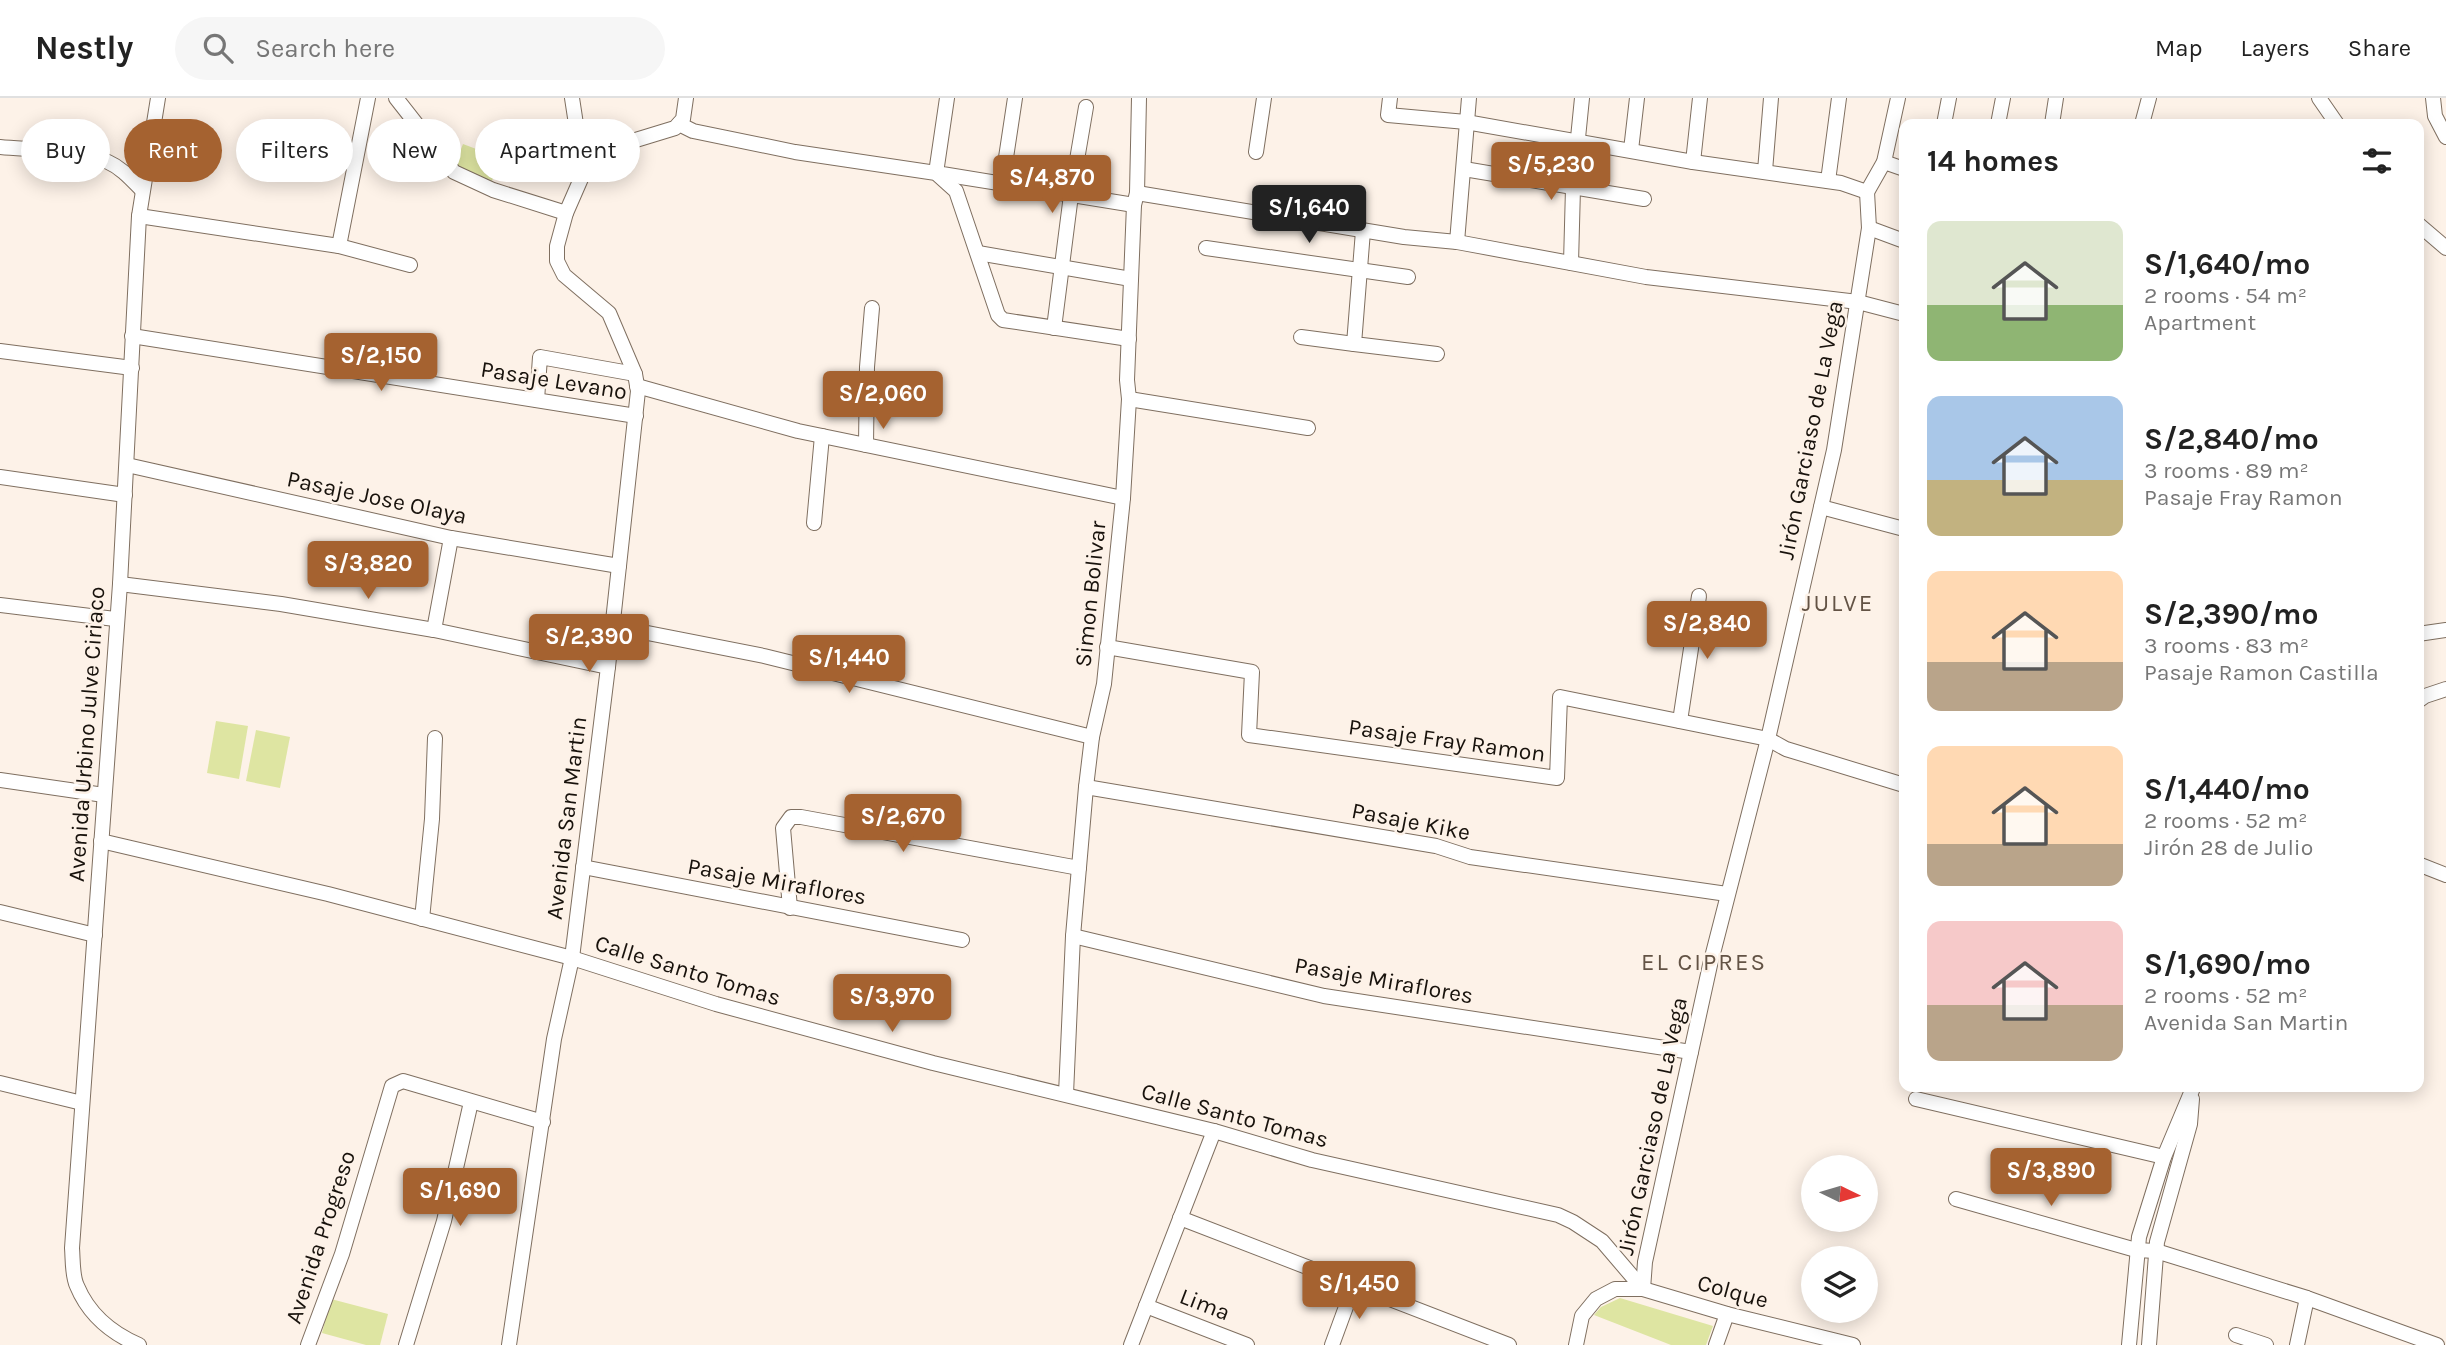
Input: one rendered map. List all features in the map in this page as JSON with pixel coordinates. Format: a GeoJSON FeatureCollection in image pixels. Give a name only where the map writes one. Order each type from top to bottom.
{"type":"FeatureCollection","features":[{"type":"Feature","properties":{"kind":"street","name":"Avenida Urbino Julve Ciriaco"},"geometry":{"type":"LineString","coordinates":[[139,1345],[117,1335],[95,1317],[76,1285],[72,1248],[120,584],[139,216],[158,98]]}},
{"type":"Feature","properties":{"kind":"street"},"geometry":{"type":"LineString","coordinates":[[339,246],[368,98]]}},
{"type":"Feature","properties":{"kind":"street"},"geometry":{"type":"LineString","coordinates":[[396,98],[454,172],[494,190],[566,213]]}},
{"type":"Feature","properties":{"kind":"street"},"geometry":{"type":"LineString","coordinates":[[572,98],[575,119]]}},
{"type":"Feature","properties":{"kind":"street"},"geometry":{"type":"LineString","coordinates":[[686,98],[683,119],[678,124],[693,131],[783,149],[1072,195],[1135,199],[1457,242],[1646,277],[1858,302],[1899,313]]}},
{"type":"Feature","properties":{"kind":"street"},"geometry":{"type":"LineString","coordinates":[[936,173],[947,98]]}},
{"type":"Feature","properties":{"kind":"street"},"geometry":{"type":"LineString","coordinates":[[1002,184],[1015,98]]}},
{"type":"Feature","properties":{"kind":"street","name":"Simon Bolivar"},"geometry":{"type":"LineString","coordinates":[[1066,1094],[1073,936],[1086,787],[1104,684],[1123,498],[1139,98]]}},
{"type":"Feature","properties":{"kind":"street"},"geometry":{"type":"LineString","coordinates":[[1256,152],[1264,98]]}},
{"type":"Feature","properties":{"kind":"street"},"geometry":{"type":"LineString","coordinates":[[1390,98],[1388,115],[1466,121],[1693,162],[1828,181],[1867,192],[1884,162],[1898,98]]}},
{"type":"Feature","properties":{"kind":"street"},"geometry":{"type":"LineString","coordinates":[[1457,242],[1469,98]]}},
{"type":"Feature","properties":{"kind":"street"},"geometry":{"type":"LineString","coordinates":[[1571,263],[1573,188],[1582,98]]}},
{"type":"Feature","properties":{"kind":"street"},"geometry":{"type":"LineString","coordinates":[[1631,150],[1637,98]]}},
{"type":"Feature","properties":{"kind":"street"},"geometry":{"type":"LineString","coordinates":[[1693,162],[1700,98]]}},
{"type":"Feature","properties":{"kind":"street"},"geometry":{"type":"LineString","coordinates":[[1765,171],[1771,98]]}},
{"type":"Feature","properties":{"kind":"street"},"geometry":{"type":"LineString","coordinates":[[1828,181],[1839,98]]}},
{"type":"Feature","properties":{"kind":"street"},"geometry":{"type":"LineString","coordinates":[[1945,119],[1949,98]]}},
{"type":"Feature","properties":{"kind":"street"},"geometry":{"type":"LineString","coordinates":[[1999,119],[2003,98]]}},
{"type":"Feature","properties":{"kind":"street"},"geometry":{"type":"LineString","coordinates":[[2053,119],[2056,98]]}},
{"type":"Feature","properties":{"kind":"street"},"geometry":{"type":"LineString","coordinates":[[2143,119],[2149,98]]}},
{"type":"Feature","properties":{"kind":"street"},"geometry":{"type":"LineString","coordinates":[[2319,98],[2334,119]]}},
{"type":"Feature","properties":{"kind":"street"},"geometry":{"type":"LineString","coordinates":[[2433,98],[2435,116],[2446,137]]}},
{"type":"Feature","properties":{"kind":"street"},"geometry":{"type":"LineString","coordinates":[[1054,328],[1086,107]]}},
{"type":"Feature","properties":{"kind":"street","name":"Avenida San Martin"},"geometry":{"type":"LineString","coordinates":[[640,139],[675,128],[678,124]]}},
{"type":"Feature","properties":{"kind":"street"},"geometry":{"type":"LineString","coordinates":[[0,146],[92,156],[111,163],[126,173],[142,190]]}},
{"type":"Feature","properties":{"kind":"street"},"geometry":{"type":"LineString","coordinates":[[1884,162],[1899,167]]}},
{"type":"Feature","properties":{"kind":"street"},"geometry":{"type":"LineString","coordinates":[[1464,169],[1644,199]]}},
{"type":"Feature","properties":{"kind":"street"},"geometry":{"type":"LineString","coordinates":[[936,173],[956,191],[998,315],[1003,320],[1129,339]]}},
{"type":"Feature","properties":{"kind":"street","name":"Avenida San Martin"},"geometry":{"type":"LineString","coordinates":[[509,1345],[554,1039],[572,958],[636,416],[636,380],[609,313],[569,281],[557,261],[557,246],[578,182]]}},
{"type":"Feature","properties":{"kind":"street","name":"Jirón Garciaso de La Vega"},"geometry":{"type":"LineString","coordinates":[[1643,1289],[1645,1262],[1691,1052],[1727,894],[1768,738],[1834,450],[1869,228],[1867,192]]}},
{"type":"Feature","properties":{"kind":"street"},"geometry":{"type":"LineString","coordinates":[[139,216],[339,246],[410,265]]}},
{"type":"Feature","properties":{"kind":"street"},"geometry":{"type":"LineString","coordinates":[[1869,228],[1899,239]]}},
{"type":"Feature","properties":{"kind":"street"},"geometry":{"type":"LineString","coordinates":[[2424,229],[2446,248]]}},
{"type":"Feature","properties":{"kind":"street"},"geometry":{"type":"LineString","coordinates":[[1354,344],[1363,231]]}},
{"type":"Feature","properties":{"kind":"street"},"geometry":{"type":"LineString","coordinates":[[1206,248],[1408,276]]}},
{"type":"Feature","properties":{"kind":"street"},"geometry":{"type":"LineString","coordinates":[[978,253],[1131,279]]}},
{"type":"Feature","properties":{"kind":"street"},"geometry":{"type":"LineString","coordinates":[[866,445],[867,367],[872,308]]}},
{"type":"Feature","properties":{"kind":"street","name":"Pasaje Levano"},"geometry":{"type":"LineString","coordinates":[[132,336],[636,416]]}},
{"type":"Feature","properties":{"kind":"street"},"geometry":{"type":"LineString","coordinates":[[1301,337],[1437,354]]}},
{"type":"Feature","properties":{"kind":"street"},"geometry":{"type":"LineString","coordinates":[[0,351],[132,368]]}},
{"type":"Feature","properties":{"kind":"street"},"geometry":{"type":"LineString","coordinates":[[537,400],[540,357],[636,380],[822,436],[1123,498]]}},
{"type":"Feature","properties":{"kind":"street"},"geometry":{"type":"LineString","coordinates":[[1129,399],[1308,428]]}},
{"type":"Feature","properties":{"kind":"street"},"geometry":{"type":"LineString","coordinates":[[814,523],[822,436]]}},
{"type":"Feature","properties":{"kind":"street","name":"Pasaje Jose Olaya"},"geometry":{"type":"LineString","coordinates":[[127,465],[451,538],[619,566]]}},
{"type":"Feature","properties":{"kind":"street"},"geometry":{"type":"LineString","coordinates":[[0,477],[125,495]]}},
{"type":"Feature","properties":{"kind":"street"},"geometry":{"type":"LineString","coordinates":[[1821,507],[1899,528]]}},
{"type":"Feature","properties":{"kind":"street"},"geometry":{"type":"LineString","coordinates":[[434,630],[451,538]]}},
{"type":"Feature","properties":{"kind":"street"},"geometry":{"type":"LineString","coordinates":[[120,584],[281,604],[434,630],[608,667]]}},
{"type":"Feature","properties":{"kind":"street"},"geometry":{"type":"LineString","coordinates":[[1680,721],[1699,596]]}},
{"type":"Feature","properties":{"kind":"street"},"geometry":{"type":"LineString","coordinates":[[0,605],[116,619]]}},
{"type":"Feature","properties":{"kind":"street"},"geometry":{"type":"LineString","coordinates":[[612,626],[764,656],[1093,737]]}},
{"type":"Feature","properties":{"kind":"street"},"geometry":{"type":"LineString","coordinates":[[2424,633],[2446,630]]}},
{"type":"Feature","properties":{"kind":"street","name":"Pasaje Fray Ramon"},"geometry":{"type":"LineString","coordinates":[[1107,647],[1252,672],[1249,736],[1557,778],[1560,697],[1768,738],[1786,749],[1899,783]]}},
{"type":"Feature","properties":{"kind":"street"},"geometry":{"type":"LineString","coordinates":[[2424,697],[2446,689]]}},
{"type":"Feature","properties":{"kind":"street"},"geometry":{"type":"LineString","coordinates":[[422,919],[432,819],[435,738]]}},
{"type":"Feature","properties":{"kind":"street"},"geometry":{"type":"LineString","coordinates":[[0,780],[104,795]]}},
{"type":"Feature","properties":{"kind":"street","name":"Pasaje Kike"},"geometry":{"type":"LineString","coordinates":[[1086,787],[1436,846],[1470,856],[1727,894]]}},
{"type":"Feature","properties":{"kind":"street"},"geometry":{"type":"LineString","coordinates":[[790,908],[783,828],[791,817],[1079,868]]}},
{"type":"Feature","properties":{"kind":"street","name":"Calle Santo Tomas"},"geometry":{"type":"LineString","coordinates":[[101,841],[328,894],[572,958],[729,1007],[933,1063],[1214,1131],[1312,1160],[1558,1215],[1602,1241],[1643,1289]]}},
{"type":"Feature","properties":{"kind":"street"},"geometry":{"type":"LineString","coordinates":[[2424,866],[2446,875]]}},
{"type":"Feature","properties":{"kind":"street","name":"Pasaje Miraflores"},"geometry":{"type":"LineString","coordinates":[[583,867],[962,940]]}},
{"type":"Feature","properties":{"kind":"street"},"geometry":{"type":"LineString","coordinates":[[0,912],[95,935]]}},
{"type":"Feature","properties":{"kind":"street","name":"Pasaje Miraflores"},"geometry":{"type":"LineString","coordinates":[[1073,936],[1324,996],[1691,1052]]}},
{"type":"Feature","properties":{"kind":"street","name":"Avenida Progreso"},"geometry":{"type":"LineString","coordinates":[[310,1345],[342,1254],[392,1086],[403,1081],[471,1102]]}},
{"type":"Feature","properties":{"kind":"street"},"geometry":{"type":"LineString","coordinates":[[0,1083],[82,1103]]}},
{"type":"Feature","properties":{"kind":"street"},"geometry":{"type":"LineString","coordinates":[[2129,1345],[2136,1250],[2164,1157],[2191,1092]]}},
{"type":"Feature","properties":{"kind":"street"},"geometry":{"type":"LineString","coordinates":[[2149,1345],[2156,1251],[2167,1201],[2190,1124],[2193,1092]]}},
{"type":"Feature","properties":{"kind":"street"},"geometry":{"type":"LineString","coordinates":[[1916,1099],[2164,1157]]}},
{"type":"Feature","properties":{"kind":"street"},"geometry":{"type":"LineString","coordinates":[[405,1345],[444,1221],[471,1102],[543,1122]]}},
{"type":"Feature","properties":{"kind":"street"},"geometry":{"type":"LineString","coordinates":[[1131,1345],[1214,1131]]}},
{"type":"Feature","properties":{"kind":"street"},"geometry":{"type":"LineString","coordinates":[[1956,1199],[2136,1250],[2156,1251],[2307,1298],[2437,1345]]}},
{"type":"Feature","properties":{"kind":"street"},"geometry":{"type":"LineString","coordinates":[[1180,1218],[1509,1345]]}},
{"type":"Feature","properties":{"kind":"street"},"geometry":{"type":"LineString","coordinates":[[1332,1345],[1354,1285]]}},
{"type":"Feature","properties":{"kind":"street"},"geometry":{"type":"LineString","coordinates":[[1576,1345],[1582,1316],[1596,1300],[1615,1289],[1643,1289]]}},
{"type":"Feature","properties":{"kind":"street","name":"Colque"},"geometry":{"type":"LineString","coordinates":[[1643,1289],[1727,1314],[1853,1345]]}},
{"type":"Feature","properties":{"kind":"street"},"geometry":{"type":"LineString","coordinates":[[2297,1345],[2307,1298]]}},
{"type":"Feature","properties":{"kind":"street","name":"Lima"},"geometry":{"type":"LineString","coordinates":[[1146,1306],[1247,1345]]}},
{"type":"Feature","properties":{"kind":"street"},"geometry":{"type":"LineString","coordinates":[[1716,1345],[1727,1314]]}},
{"type":"Feature","properties":{"kind":"street"},"geometry":{"type":"LineString","coordinates":[[2236,1335],[2266,1345]]}},
{"type":"Feature","properties":{"kind":"green space"},"geometry":{"type":"Polygon","coordinates":[[[463,144],[475,149],[475,175],[461,170],[463,144]]]}},
{"type":"Feature","properties":{"kind":"green space"},"geometry":{"type":"Polygon","coordinates":[[[216,721],[248,726],[239,779],[207,773],[216,721]]]}},
{"type":"Feature","properties":{"kind":"green space"},"geometry":{"type":"Polygon","coordinates":[[[256,730],[290,737],[280,788],[246,781],[256,730]]]}},
{"type":"Feature","properties":{"kind":"green space"},"geometry":{"type":"Polygon","coordinates":[[[1620,1298],[1713,1326],[1706,1345],[1671,1345],[1594,1315],[1601,1307],[1620,1298]]]}},
{"type":"Feature","properties":{"kind":"green space"},"geometry":{"type":"Polygon","coordinates":[[[331,1299],[388,1314],[380,1345],[366,1345],[322,1333],[331,1299]]]}},
{"type":"Feature","properties":{"kind":"district","name":"JULVE"},"geometry":{"type":"Point","coordinates":[1838,603]}},
{"type":"Feature","properties":{"kind":"district","name":"EL CIPRES"},"geometry":{"type":"Point","coordinates":[1704,962]}}]}
